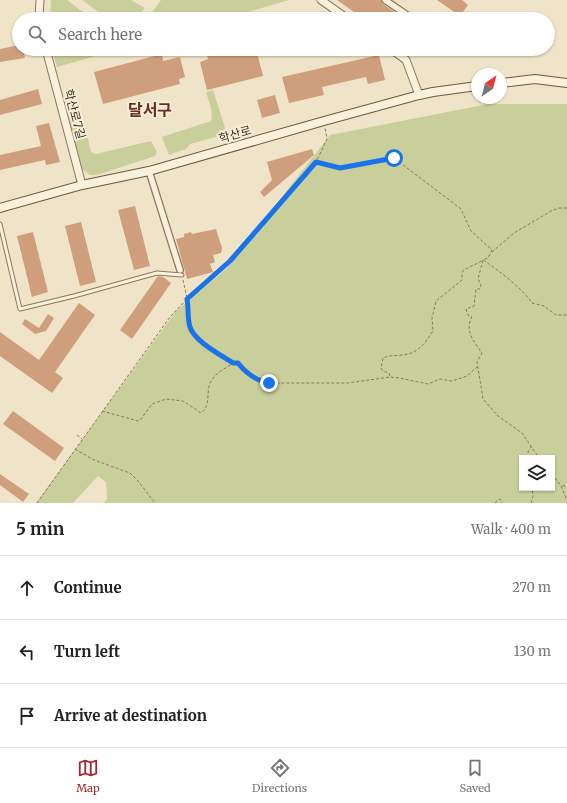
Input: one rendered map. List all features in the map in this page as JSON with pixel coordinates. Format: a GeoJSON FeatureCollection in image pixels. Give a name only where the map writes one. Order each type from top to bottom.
{"type":"FeatureCollection","features":[{"type":"Feature","properties":{"kind":"main road"},"geometry":{"type":"LineString","coordinates":[[507,82],[535,79],[567,82]]}},
{"type":"Feature","properties":{"kind":"main road","name":"학산로"},"geometry":{"type":"LineString","coordinates":[[0,208],[82,185],[149,171],[419,95],[471,87]]}},
{"type":"Feature","properties":{"kind":"street"},"geometry":{"type":"LineString","coordinates":[[39,12],[40,0]]}},
{"type":"Feature","properties":{"kind":"street"},"geometry":{"type":"LineString","coordinates":[[321,0],[338,12]]}},
{"type":"Feature","properties":{"kind":"street"},"geometry":{"type":"LineString","coordinates":[[385,0],[403,12]]}},
{"type":"Feature","properties":{"kind":"street","name":"학산로7길"},"geometry":{"type":"LineString","coordinates":[[48,56],[82,185]]}},
{"type":"Feature","properties":{"kind":"street"},"geometry":{"type":"LineString","coordinates":[[403,57],[406,60],[419,95]]}},
{"type":"Feature","properties":{"kind":"street"},"geometry":{"type":"LineString","coordinates":[[149,171],[181,272]]}},
{"type":"Feature","properties":{"kind":"lane"},"geometry":{"type":"LineString","coordinates":[[0,224],[20,309],[157,273],[181,272]]}},
{"type":"Feature","properties":{"kind":"path"},"geometry":{"type":"LineString","coordinates":[[37,503],[170,318],[187,299],[230,261],[316,162],[327,139],[324,121]]}},
{"type":"Feature","properties":{"kind":"path"},"geometry":{"type":"LineString","coordinates":[[316,162],[340,168],[394,158],[461,209],[471,231],[492,250],[492,252]]}},
{"type":"Feature","properties":{"kind":"path"},"geometry":{"type":"LineString","coordinates":[[390,377],[389,373],[383,371],[381,368],[383,358],[388,356],[409,355],[419,350],[433,331],[432,318],[436,301],[462,280],[462,272],[468,267],[488,258],[492,252],[514,233],[551,211],[559,208],[567,208]]}},
{"type":"Feature","properties":{"kind":"path"},"geometry":{"type":"LineString","coordinates":[[483,260],[514,284],[528,297],[532,303],[544,306],[556,315],[567,315]]}},
{"type":"Feature","properties":{"kind":"path"},"geometry":{"type":"LineString","coordinates":[[483,260],[478,279],[481,284],[480,289],[476,289],[474,306],[466,309],[468,315],[472,317],[469,323],[471,338],[482,353],[477,362],[483,399],[498,416],[522,433],[537,455]]}},
{"type":"Feature","properties":{"kind":"path"},"geometry":{"type":"LineString","coordinates":[[181,272],[189,307],[189,321],[192,332],[200,340],[233,363],[238,363],[248,374],[261,381],[269,383],[348,383],[390,377],[428,384],[440,379],[452,381],[467,376],[478,366]]}},
{"type":"Feature","properties":{"kind":"path"},"geometry":{"type":"LineString","coordinates":[[102,411],[138,421],[152,404],[161,400],[170,399],[183,402],[201,414],[207,406],[209,387],[212,380],[218,373],[233,363]]}},
{"type":"Feature","properties":{"kind":"path"},"geometry":{"type":"LineString","coordinates":[[77,435],[82,439]]}},
{"type":"Feature","properties":{"kind":"path"},"geometry":{"type":"LineString","coordinates":[[528,455],[531,446]]}},
{"type":"Feature","properties":{"kind":"path"},"geometry":{"type":"LineString","coordinates":[[75,449],[94,460],[130,474],[138,481],[155,503]]}},
{"type":"Feature","properties":{"kind":"path"},"geometry":{"type":"LineString","coordinates":[[555,478],[561,486],[567,500]]}},
{"type":"Feature","properties":{"kind":"path"},"geometry":{"type":"LineString","coordinates":[[561,486],[567,486]]}},
{"type":"Feature","properties":{"kind":"path"},"geometry":{"type":"LineString","coordinates":[[531,503],[532,491]]}},
{"type":"Feature","properties":{"kind":"path"},"geometry":{"type":"LineString","coordinates":[[495,503],[500,499],[502,503]]}},
{"type":"Feature","properties":{"kind":"green space"},"geometry":{"type":"Polygon","coordinates":[[[51,0],[67,0],[83,12],[50,12],[51,0]]]}},
{"type":"Feature","properties":{"kind":"green space"},"geometry":{"type":"Polygon","coordinates":[[[82,0],[131,0],[145,8],[142,12],[98,12],[82,0]]]}},
{"type":"Feature","properties":{"kind":"green space"},"geometry":{"type":"Polygon","coordinates":[[[161,0],[289,0],[248,12],[152,12],[161,0]]]}},
{"type":"Feature","properties":{"kind":"green space"},"geometry":{"type":"Polygon","coordinates":[[[54,56],[96,56],[57,67],[54,56]]]}},
{"type":"Feature","properties":{"kind":"green space"},"geometry":{"type":"Polygon","coordinates":[[[213,90],[227,134],[190,144],[186,149],[169,155],[162,137],[211,121],[211,110],[206,92],[213,90]]]}},
{"type":"Feature","properties":{"kind":"green space"},"geometry":{"type":"Polygon","coordinates":[[[488,104],[567,104],[567,503],[104,503],[107,499],[106,482],[98,476],[73,503],[36,503],[176,311],[226,269],[330,135],[488,104]]]}},
{"type":"Feature","properties":{"kind":"green space"},"geometry":{"type":"Polygon","coordinates":[[[66,117],[73,117],[76,124],[84,122],[91,152],[96,154],[151,141],[157,152],[155,156],[97,175],[90,175],[80,167],[66,117]]]}},
{"type":"Feature","properties":{"kind":"building"},"geometry":{"type":"Polygon","coordinates":[[[337,0],[381,0],[383,4],[395,12],[354,12],[337,0]]]}},
{"type":"Feature","properties":{"kind":"building"},"geometry":{"type":"Polygon","coordinates":[[[437,0],[462,0],[468,5],[463,12],[454,12],[437,0]]]}},
{"type":"Feature","properties":{"kind":"building"},"geometry":{"type":"Polygon","coordinates":[[[12,46],[12,56],[25,56],[25,58],[0,62],[0,49],[12,46]]]}},
{"type":"Feature","properties":{"kind":"building"},"geometry":{"type":"Polygon","coordinates":[[[154,56],[162,56],[163,61],[180,57],[185,77],[179,79],[180,84],[103,104],[94,72],[154,56]]]}},
{"type":"Feature","properties":{"kind":"building"},"geometry":{"type":"Polygon","coordinates":[[[207,56],[258,56],[263,76],[207,90],[200,62],[208,59],[207,56]]]}},
{"type":"Feature","properties":{"kind":"building"},"geometry":{"type":"Polygon","coordinates":[[[379,56],[385,80],[368,84],[366,77],[322,87],[324,95],[289,103],[282,77],[379,56]]]}},
{"type":"Feature","properties":{"kind":"building"},"geometry":{"type":"Polygon","coordinates":[[[38,89],[42,104],[0,115],[0,100],[38,89]]]}},
{"type":"Feature","properties":{"kind":"building"},"geometry":{"type":"Polygon","coordinates":[[[275,95],[280,113],[262,118],[257,100],[275,95]]]}},
{"type":"Feature","properties":{"kind":"building"},"geometry":{"type":"Polygon","coordinates":[[[49,123],[60,162],[46,165],[45,160],[0,170],[0,155],[41,146],[36,126],[49,123]]]}},
{"type":"Feature","properties":{"kind":"building"},"geometry":{"type":"Polygon","coordinates":[[[312,149],[314,155],[264,197],[260,192],[272,180],[267,162],[312,149]]]}},
{"type":"Feature","properties":{"kind":"building"},"geometry":{"type":"Polygon","coordinates":[[[135,206],[150,266],[134,270],[118,210],[135,206]]]}},
{"type":"Feature","properties":{"kind":"building"},"geometry":{"type":"Polygon","coordinates":[[[81,222],[96,282],[80,286],[65,226],[81,222]]]}},
{"type":"Feature","properties":{"kind":"building"},"geometry":{"type":"Polygon","coordinates":[[[216,229],[222,248],[221,253],[213,255],[215,262],[210,264],[213,272],[187,279],[176,239],[184,237],[184,234],[191,232],[192,234],[216,229]]]}},
{"type":"Feature","properties":{"kind":"building"},"geometry":{"type":"Polygon","coordinates":[[[33,232],[48,292],[32,297],[17,236],[33,232]]]}},
{"type":"Feature","properties":{"kind":"building"},"geometry":{"type":"Polygon","coordinates":[[[158,276],[163,277],[171,283],[132,339],[120,330],[158,276]]]}},
{"type":"Feature","properties":{"kind":"building"},"geometry":{"type":"Polygon","coordinates":[[[79,303],[95,315],[55,372],[63,378],[52,393],[0,356],[0,332],[39,360],[79,303]]]}},
{"type":"Feature","properties":{"kind":"building"},"geometry":{"type":"Polygon","coordinates":[[[48,314],[54,318],[46,331],[35,334],[22,324],[25,319],[39,328],[48,314]]]}},
{"type":"Feature","properties":{"kind":"building"},"geometry":{"type":"Polygon","coordinates":[[[13,411],[64,448],[55,461],[3,424],[13,411]]]}},
{"type":"Feature","properties":{"kind":"building"},"geometry":{"type":"Polygon","coordinates":[[[0,474],[29,494],[23,502],[0,485],[0,474]]]}},
{"type":"Feature","properties":{"kind":"district","name":"달서구"},"geometry":{"type":"Point","coordinates":[150,110]}},
{"type":"Feature","properties":{"kind":"route"},"geometry":{"type":"LineString","coordinates":[[269,383],[261,381],[248,374],[238,363],[233,363],[196,337],[190,328],[187,299],[230,261],[316,162],[340,168],[394,158]]}}]}
